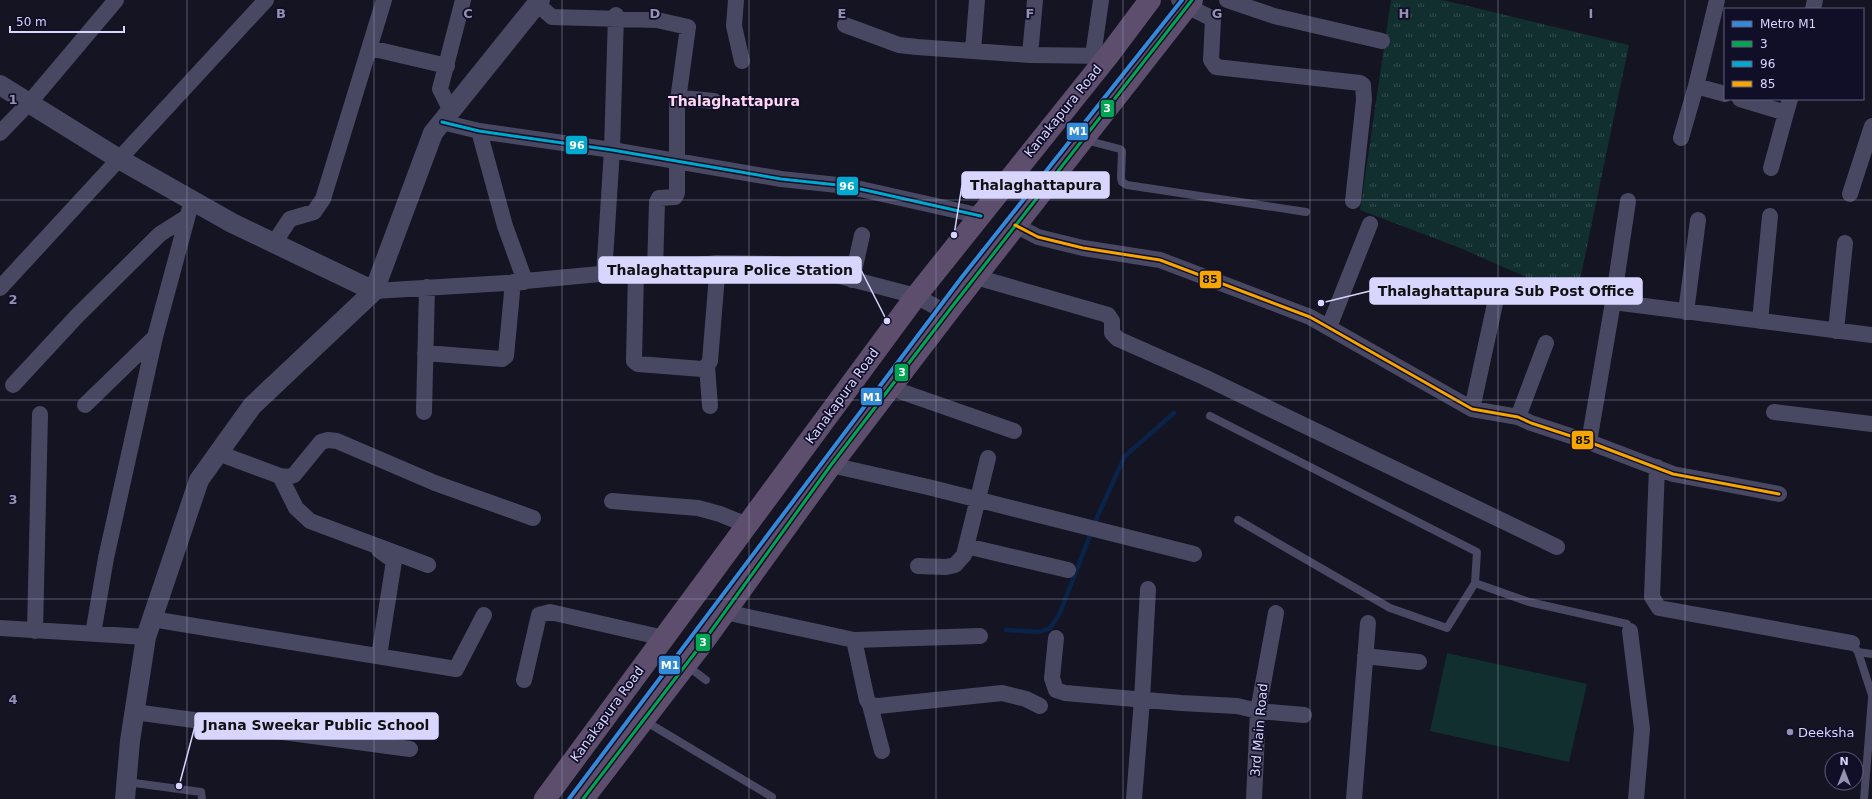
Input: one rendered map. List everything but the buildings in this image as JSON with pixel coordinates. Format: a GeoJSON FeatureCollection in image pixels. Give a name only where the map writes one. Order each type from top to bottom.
{"type":"FeatureCollection","features":[{"type":"Feature","properties":{"kind":"highway","name":"Kanakapura Road"},"geometry":{"type":"LineString","coordinates":[[545,799],[916,296],[981,216],[1100,56],[1150,0]]}},
{"type":"Feature","properties":{"kind":"highway"},"geometry":{"type":"LineString","coordinates":[[583,799],[725,612],[831,465],[1082,140],[1186,2]]}},
{"type":"Feature","properties":{"kind":"street"},"geometry":{"type":"LineString","coordinates":[[0,133],[30,102],[116,0]]}},
{"type":"Feature","properties":{"kind":"street"},"geometry":{"type":"LineString","coordinates":[[0,288],[266,0]]}},
{"type":"Feature","properties":{"kind":"street"},"geometry":{"type":"LineString","coordinates":[[274,243],[290,219],[314,212],[323,200],[384,0]]}},
{"type":"Feature","properties":{"kind":"street"},"geometry":{"type":"LineString","coordinates":[[463,0],[440,90],[447,116],[479,131],[612,150],[780,179],[847,186],[981,216]]}},
{"type":"Feature","properties":{"kind":"street"},"geometry":{"type":"LineString","coordinates":[[736,0],[734,26],[742,61]]}},
{"type":"Feature","properties":{"kind":"street"},"geometry":{"type":"LineString","coordinates":[[973,51],[977,0]]}},
{"type":"Feature","properties":{"kind":"street"},"geometry":{"type":"LineString","coordinates":[[1030,55],[1035,0]]}},
{"type":"Feature","properties":{"kind":"street"},"geometry":{"type":"LineString","coordinates":[[845,25],[899,45],[1030,55],[1100,56],[1102,0]]}},
{"type":"Feature","properties":{"kind":"street"},"geometry":{"type":"LineString","coordinates":[[1228,0],[1274,16],[1382,41]]}},
{"type":"Feature","properties":{"kind":"street"},"geometry":{"type":"LineString","coordinates":[[1681,138],[1696,86],[1717,0]]}},
{"type":"Feature","properties":{"kind":"street"},"geometry":{"type":"LineString","coordinates":[[126,790],[134,712],[146,637],[199,480],[252,406],[374,290],[433,133],[538,2],[552,17],[631,18],[657,20],[688,27],[678,100],[676,104],[676,193],[675,197],[660,198],[657,202],[654,270]]}},
{"type":"Feature","properties":{"kind":"street"},"geometry":{"type":"LineString","coordinates":[[1186,2],[1213,19],[1212,60],[1216,66],[1360,83],[1363,85],[1364,100],[1353,201]]}},
{"type":"Feature","properties":{"kind":"street"},"geometry":{"type":"LineString","coordinates":[[604,275],[612,150],[616,17]]}},
{"type":"Feature","properties":{"kind":"street"},"geometry":{"type":"LineString","coordinates":[[370,48],[447,66]]}},
{"type":"Feature","properties":{"kind":"street"},"geometry":{"type":"LineString","coordinates":[[0,85],[30,102],[119,159],[190,209],[232,223],[374,290],[519,282],[718,263],[775,264],[828,273],[916,296],[947,313]]}},
{"type":"Feature","properties":{"kind":"street"},"geometry":{"type":"LineString","coordinates":[[1696,86],[1724,94]]}},
{"type":"Feature","properties":{"kind":"street"},"geometry":{"type":"LineString","coordinates":[[678,100],[682,98],[714,101]]}},
{"type":"Feature","properties":{"kind":"street"},"geometry":{"type":"LineString","coordinates":[[1747,100],[1788,106],[1771,168]]}},
{"type":"Feature","properties":{"kind":"street"},"geometry":{"type":"LineString","coordinates":[[1850,194],[1872,126]]}},
{"type":"Feature","properties":{"kind":"street"},"geometry":{"type":"LineString","coordinates":[[425,353],[502,359],[506,356],[519,282],[479,131]]}},
{"type":"Feature","properties":{"kind":"street"},"geometry":{"type":"LineString","coordinates":[[1589,442],[1613,302],[1628,201]]}},
{"type":"Feature","properties":{"kind":"street"},"geometry":{"type":"LineString","coordinates":[[93,634],[106,558],[155,337],[190,209]]}},
{"type":"Feature","properties":{"kind":"street"},"geometry":{"type":"LineString","coordinates":[[13,385],[77,316],[160,234],[190,209]]}},
{"type":"Feature","properties":{"kind":"street"},"geometry":{"type":"LineString","coordinates":[[1760,321],[1770,216]]}},
{"type":"Feature","properties":{"kind":"street"},"geometry":{"type":"LineString","coordinates":[[1686,312],[1698,220]]}},
{"type":"Feature","properties":{"kind":"street"},"geometry":{"type":"LineString","coordinates":[[1329,327],[1370,224]]}},
{"type":"Feature","properties":{"kind":"street"},"geometry":{"type":"LineString","coordinates":[[1015,225],[1038,237],[1076,246],[1160,260],[1310,317],[1472,409],[1518,417],[1673,474],[1779,494]]}},
{"type":"Feature","properties":{"kind":"street"},"geometry":{"type":"LineString","coordinates":[[852,280],[862,234]]}},
{"type":"Feature","properties":{"kind":"street"},"geometry":{"type":"LineString","coordinates":[[1836,331],[1845,243]]}},
{"type":"Feature","properties":{"kind":"street"},"geometry":{"type":"LineString","coordinates":[[710,406],[708,366],[710,361],[718,263]]}},
{"type":"Feature","properties":{"kind":"street"},"geometry":{"type":"LineString","coordinates":[[636,272],[634,361],[638,364],[702,369],[708,366]]}},
{"type":"Feature","properties":{"kind":"street"},"geometry":{"type":"LineString","coordinates":[[976,277],[1108,314],[1111,317],[1112,333],[1118,339],[1204,377],[1556,547]]}},
{"type":"Feature","properties":{"kind":"street"},"geometry":{"type":"LineString","coordinates":[[424,412],[426,287]]}},
{"type":"Feature","properties":{"kind":"street"},"geometry":{"type":"LineString","coordinates":[[1472,409],[1498,290]]}},
{"type":"Feature","properties":{"kind":"street"},"geometry":{"type":"LineString","coordinates":[[1613,302],[1872,335]]}},
{"type":"Feature","properties":{"kind":"street"},"geometry":{"type":"LineString","coordinates":[[85,405],[155,337]]}},
{"type":"Feature","properties":{"kind":"street"},"geometry":{"type":"LineString","coordinates":[[1518,417],[1546,343]]}},
{"type":"Feature","properties":{"kind":"street"},"geometry":{"type":"LineString","coordinates":[[891,388],[1014,431]]}},
{"type":"Feature","properties":{"kind":"street"},"geometry":{"type":"LineString","coordinates":[[1774,412],[1872,424]]}},
{"type":"Feature","properties":{"kind":"street"},"geometry":{"type":"LineString","coordinates":[[35,631],[40,414]]}},
{"type":"Feature","properties":{"kind":"street"},"geometry":{"type":"LineString","coordinates":[[218,453],[280,476],[288,477],[294,475],[321,442],[328,440],[337,441],[435,483],[534,518]]}},
{"type":"Feature","properties":{"kind":"street"},"geometry":{"type":"LineString","coordinates":[[918,566],[946,567],[955,565],[964,556],[988,458]]}},
{"type":"Feature","properties":{"kind":"street"},"geometry":{"type":"LineString","coordinates":[[831,465],[977,499],[1194,554]]}},
{"type":"Feature","properties":{"kind":"street"},"geometry":{"type":"LineString","coordinates":[[1656,467],[1652,597],[1659,608],[1855,647]]}},
{"type":"Feature","properties":{"kind":"street"},"geometry":{"type":"LineString","coordinates":[[280,476],[296,508],[310,521],[428,565]]}},
{"type":"Feature","properties":{"kind":"street"},"geometry":{"type":"LineString","coordinates":[[612,501],[698,508],[720,514],[747,525]]}},
{"type":"Feature","properties":{"kind":"street"},"geometry":{"type":"LineString","coordinates":[[372,544],[394,561],[379,656]]}},
{"type":"Feature","properties":{"kind":"street"},"geometry":{"type":"LineString","coordinates":[[966,546],[1068,570]]}},
{"type":"Feature","properties":{"kind":"street"},"geometry":{"type":"LineString","coordinates":[[1134,799],[1142,700],[1148,589]]}},
{"type":"Feature","properties":{"kind":"street"},"geometry":{"type":"LineString","coordinates":[[524,680],[539,615],[550,612],[664,638]]}},
{"type":"Feature","properties":{"kind":"street"},"geometry":{"type":"LineString","coordinates":[[725,612],[854,640],[980,636]]}},
{"type":"Feature","properties":{"kind":"street","name":"3rd Main Road"},"geometry":{"type":"LineString","coordinates":[[1254,799],[1258,711],[1276,614]]}},
{"type":"Feature","properties":{"kind":"street"},"geometry":{"type":"LineString","coordinates":[[152,618],[456,669],[484,616]]}},
{"type":"Feature","properties":{"kind":"street"},"geometry":{"type":"LineString","coordinates":[[1354,799],[1368,623]]}},
{"type":"Feature","properties":{"kind":"street"},"geometry":{"type":"LineString","coordinates":[[0,628],[146,637]]}},
{"type":"Feature","properties":{"kind":"street"},"geometry":{"type":"LineString","coordinates":[[1630,631],[1642,729],[1636,799]]}},
{"type":"Feature","properties":{"kind":"street"},"geometry":{"type":"LineString","coordinates":[[1056,638],[1052,678],[1056,690],[1065,693],[1237,706],[1258,711],[1304,715]]}},
{"type":"Feature","properties":{"kind":"street"},"geometry":{"type":"LineString","coordinates":[[854,640],[867,700],[870,705],[882,751]]}},
{"type":"Feature","properties":{"kind":"street"},"geometry":{"type":"LineString","coordinates":[[1365,656],[1419,662]]}},
{"type":"Feature","properties":{"kind":"street"},"geometry":{"type":"LineString","coordinates":[[870,705],[878,706],[1002,693],[1026,699],[1040,706]]}},
{"type":"Feature","properties":{"kind":"street"},"geometry":{"type":"LineString","coordinates":[[134,712],[410,749]]}},
{"type":"Feature","properties":{"kind":"lane"},"geometry":{"type":"LineString","coordinates":[[1082,140],[1122,151],[1121,178],[1122,182],[1127,185],[1306,212]]}},
{"type":"Feature","properties":{"kind":"lane"},"geometry":{"type":"LineString","coordinates":[[1210,416],[1477,552],[1475,584],[1447,628],[1390,608],[1238,520]]}},
{"type":"Feature","properties":{"kind":"lane"},"geometry":{"type":"LineString","coordinates":[[1475,584],[1529,602],[1627,624],[1630,631]]}},
{"type":"Feature","properties":{"kind":"lane"},"geometry":{"type":"LineString","coordinates":[[1855,647],[1872,654]]}},
{"type":"Feature","properties":{"kind":"lane"},"geometry":{"type":"LineString","coordinates":[[1855,647],[1872,696],[1864,799]]}},
{"type":"Feature","properties":{"kind":"lane"},"geometry":{"type":"LineString","coordinates":[[686,664],[706,680]]}},
{"type":"Feature","properties":{"kind":"lane"},"geometry":{"type":"LineString","coordinates":[[642,720],[772,797]]}},
{"type":"Feature","properties":{"kind":"lane"},"geometry":{"type":"LineString","coordinates":[[126,790],[201,792],[202,799]]}},
{"type":"Feature","properties":{"kind":"green space"},"geometry":{"type":"Polygon","coordinates":[[[1391,0],[1443,0],[1629,45],[1576,299],[1460,248],[1360,210],[1391,0]]]}},
{"type":"Feature","properties":{"kind":"green space"},"geometry":{"type":"Polygon","coordinates":[[[1447,653],[1587,684],[1569,762],[1430,731],[1447,653]]]}},
{"type":"Feature","properties":{"kind":"waterway"},"geometry":{"type":"LineString","coordinates":[[1006,630],[1040,632],[1050,628],[1059,615],[1098,515],[1125,456],[1174,413]]}},
{"type":"Feature","properties":{"kind":"metro line","name":"M1"},"geometry":{"type":"LineString","coordinates":[[569,799],[962,277],[1182,0]]}},
{"type":"Feature","properties":{"kind":"transit line","name":"3"},"geometry":{"type":"LineString","coordinates":[[583,799],[701,645],[831,465],[951,308],[1192,0]]}},
{"type":"Feature","properties":{"kind":"transit line","name":"96"},"geometry":{"type":"LineString","coordinates":[[442,122],[479,131],[612,150],[781,179],[847,186],[981,216]]}},
{"type":"Feature","properties":{"kind":"transit line","name":"85"},"geometry":{"type":"LineString","coordinates":[[1015,225],[1038,237],[1083,248],[1160,260],[1310,317],[1472,409],[1518,417],[1673,474],[1779,494]]}},
{"type":"Feature","properties":{"kind":"place","name":"Thalaghattapura"},"geometry":{"type":"Point","coordinates":[954,235]}},
{"type":"Feature","properties":{"kind":"place","name":"Thalaghattapura Sub Post Office"},"geometry":{"type":"Point","coordinates":[1321,303]}},
{"type":"Feature","properties":{"kind":"place","name":"Thalaghattapura Police Station"},"geometry":{"type":"Point","coordinates":[887,321]}},
{"type":"Feature","properties":{"kind":"place","name":"Deeksha"},"geometry":{"type":"Point","coordinates":[1790,732]}},
{"type":"Feature","properties":{"kind":"place","name":"Jnana Sweekar Public School"},"geometry":{"type":"Point","coordinates":[179,786]}},
{"type":"Feature","properties":{"kind":"district","name":"Thalaghattapura"},"geometry":{"type":"Point","coordinates":[734,101]}}]}
